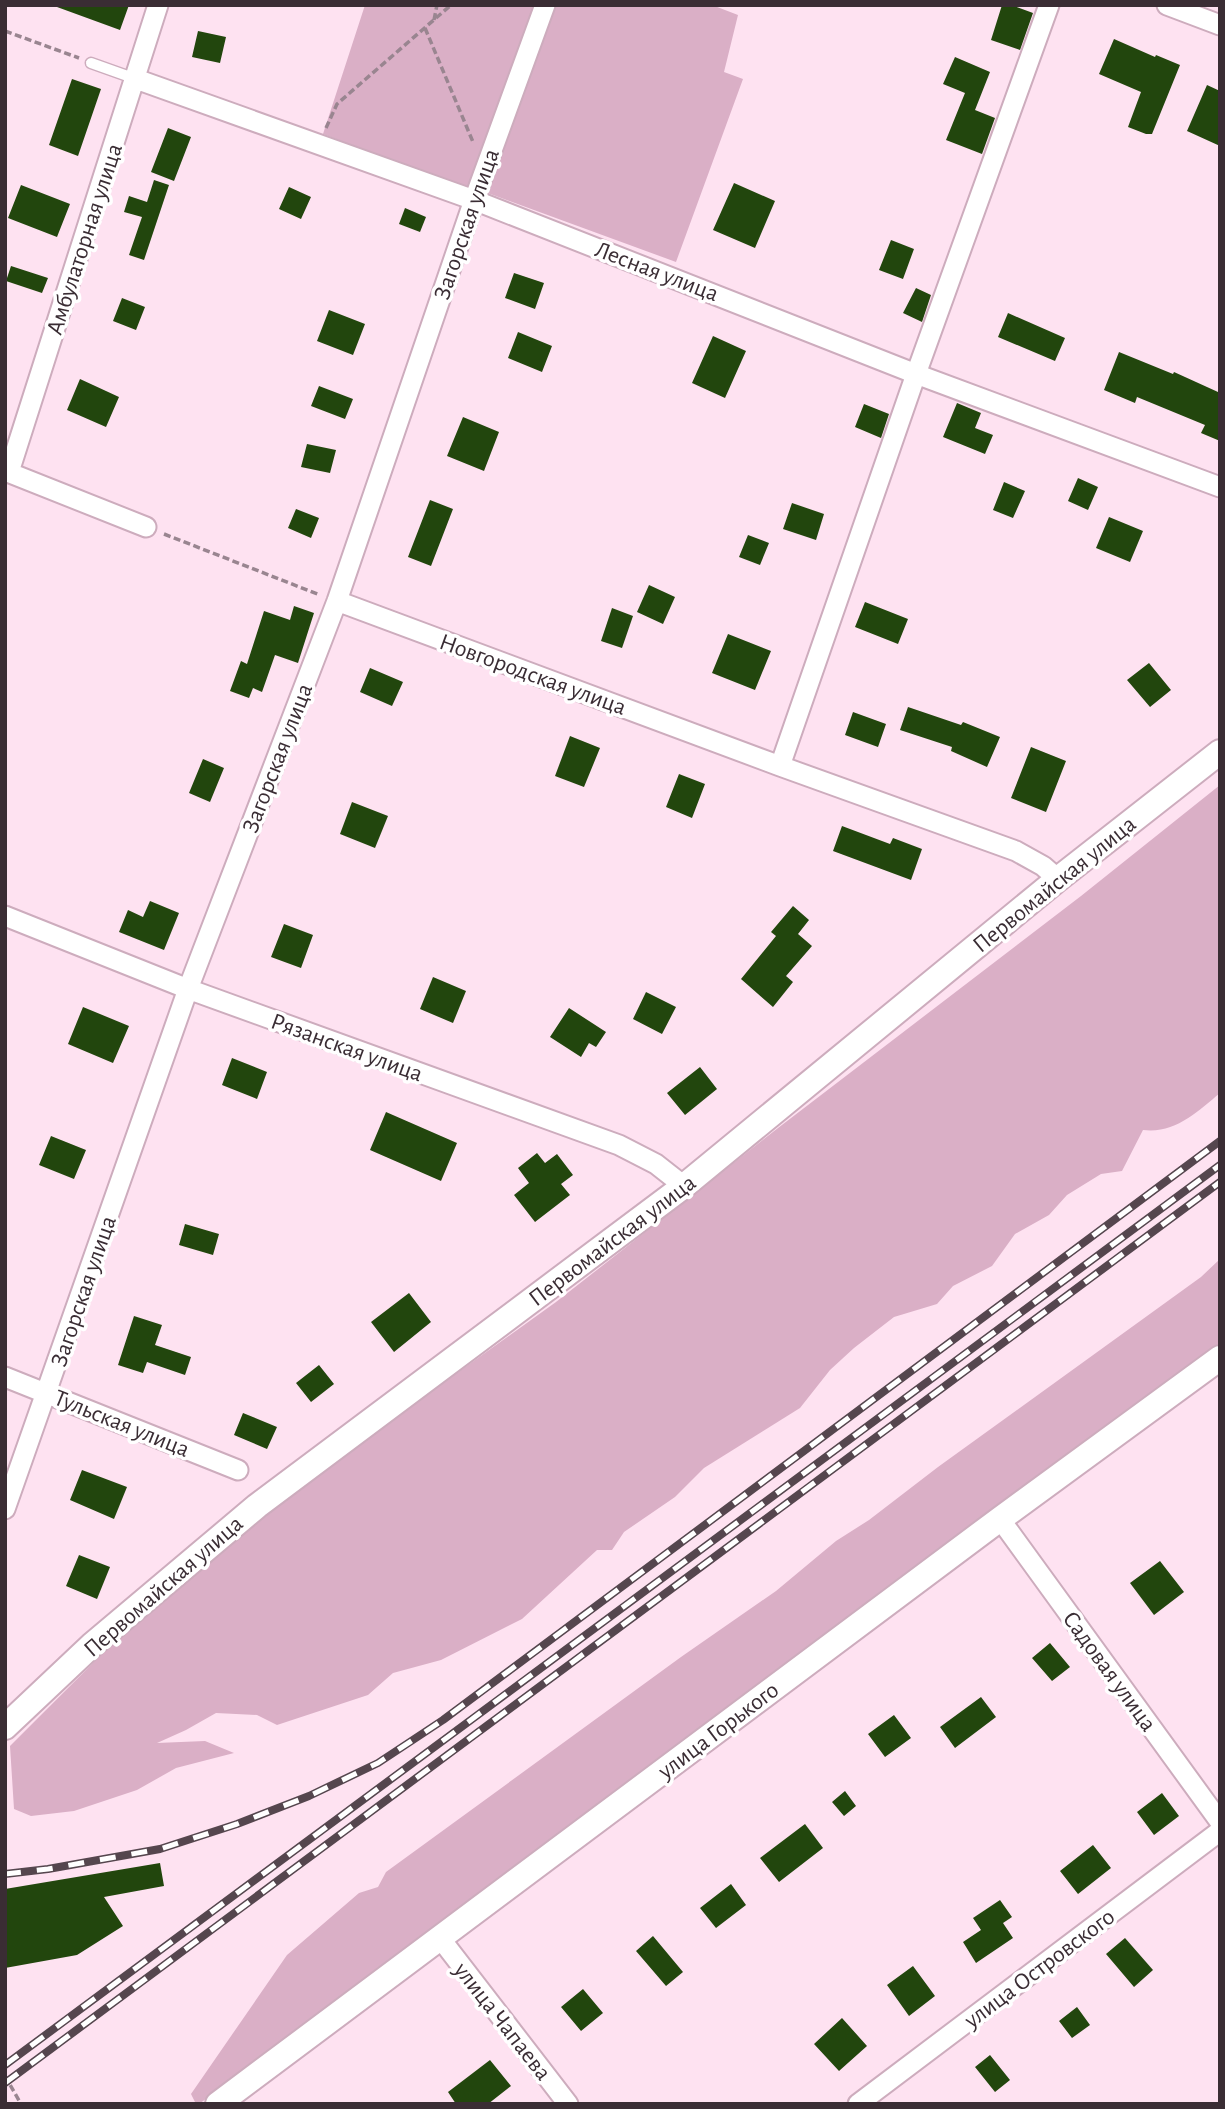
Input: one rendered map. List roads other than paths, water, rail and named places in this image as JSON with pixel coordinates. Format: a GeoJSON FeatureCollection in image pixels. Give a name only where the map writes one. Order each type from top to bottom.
{"type":"FeatureCollection","features":[{"type":"Feature","properties":{"kind":"street","name":"Амбулаторная улица"},"geometry":{"type":"LineString","coordinates":[[7,471],[158,5]]}},
{"type":"Feature","properties":{"kind":"street","name":"Загорская улица"},"geometry":{"type":"LineString","coordinates":[[5,1509],[188,989],[337,601],[474,200],[545,5]]}},
{"type":"Feature","properties":{"kind":"street"},"geometry":{"type":"LineString","coordinates":[[780,766],[916,374],[1049,5]]}},
{"type":"Feature","properties":{"kind":"street"},"geometry":{"type":"LineString","coordinates":[[1167,5],[1220,25]]}},
{"type":"Feature","properties":{"kind":"street","name":"Лесная улица"},"geometry":{"type":"LineString","coordinates":[[136,79],[474,200],[916,374],[1220,487]]}},
{"type":"Feature","properties":{"kind":"street"},"geometry":{"type":"LineString","coordinates":[[7,471],[146,527]]}},
{"type":"Feature","properties":{"kind":"street","name":"Новгородская улица"},"geometry":{"type":"LineString","coordinates":[[337,601],[1016,851],[1043,866],[1058,879]]}},
{"type":"Feature","properties":{"kind":"street","name":"Первомайская улица"},"geometry":{"type":"LineString","coordinates":[[5,1727],[92,1646],[257,1506],[684,1186],[1058,879],[1220,752]]}},
{"type":"Feature","properties":{"kind":"street","name":"Рязанская улица"},"geometry":{"type":"LineString","coordinates":[[5,916],[188,989],[619,1145],[656,1164],[684,1186]]}},
{"type":"Feature","properties":{"kind":"street","name":"улица Горького"},"geometry":{"type":"LineString","coordinates":[[218,2104],[1000,1519],[1220,1358]]}},
{"type":"Feature","properties":{"kind":"street","name":"Тульская улица"},"geometry":{"type":"LineString","coordinates":[[5,1377],[238,1470]]}},
{"type":"Feature","properties":{"kind":"street","name":"Садовая улица"},"geometry":{"type":"LineString","coordinates":[[1000,1519],[1220,1822]]}},
{"type":"Feature","properties":{"kind":"street","name":"улица Островского"},"geometry":{"type":"LineString","coordinates":[[858,2104],[1220,1831]]}},
{"type":"Feature","properties":{"kind":"street","name":"улица Чапаева"},"geometry":{"type":"LineString","coordinates":[[440,1938],[568,2104]]}},
{"type":"Feature","properties":{"kind":"lane","name":"Лесная улица"},"geometry":{"type":"LineString","coordinates":[[91,63],[136,79]]}},
{"type":"Feature","properties":{"kind":"railway"},"geometry":{"type":"LineString","coordinates":[[5,1874],[160,1849],[237,1824],[309,1796],[378,1763],[443,1720],[1220,1141]]}},
{"type":"Feature","properties":{"kind":"railway"},"geometry":{"type":"LineString","coordinates":[[5,2065],[1220,1165]]}},
{"type":"Feature","properties":{"kind":"railway"},"geometry":{"type":"LineString","coordinates":[[5,2083],[1220,1182]]}}]}
